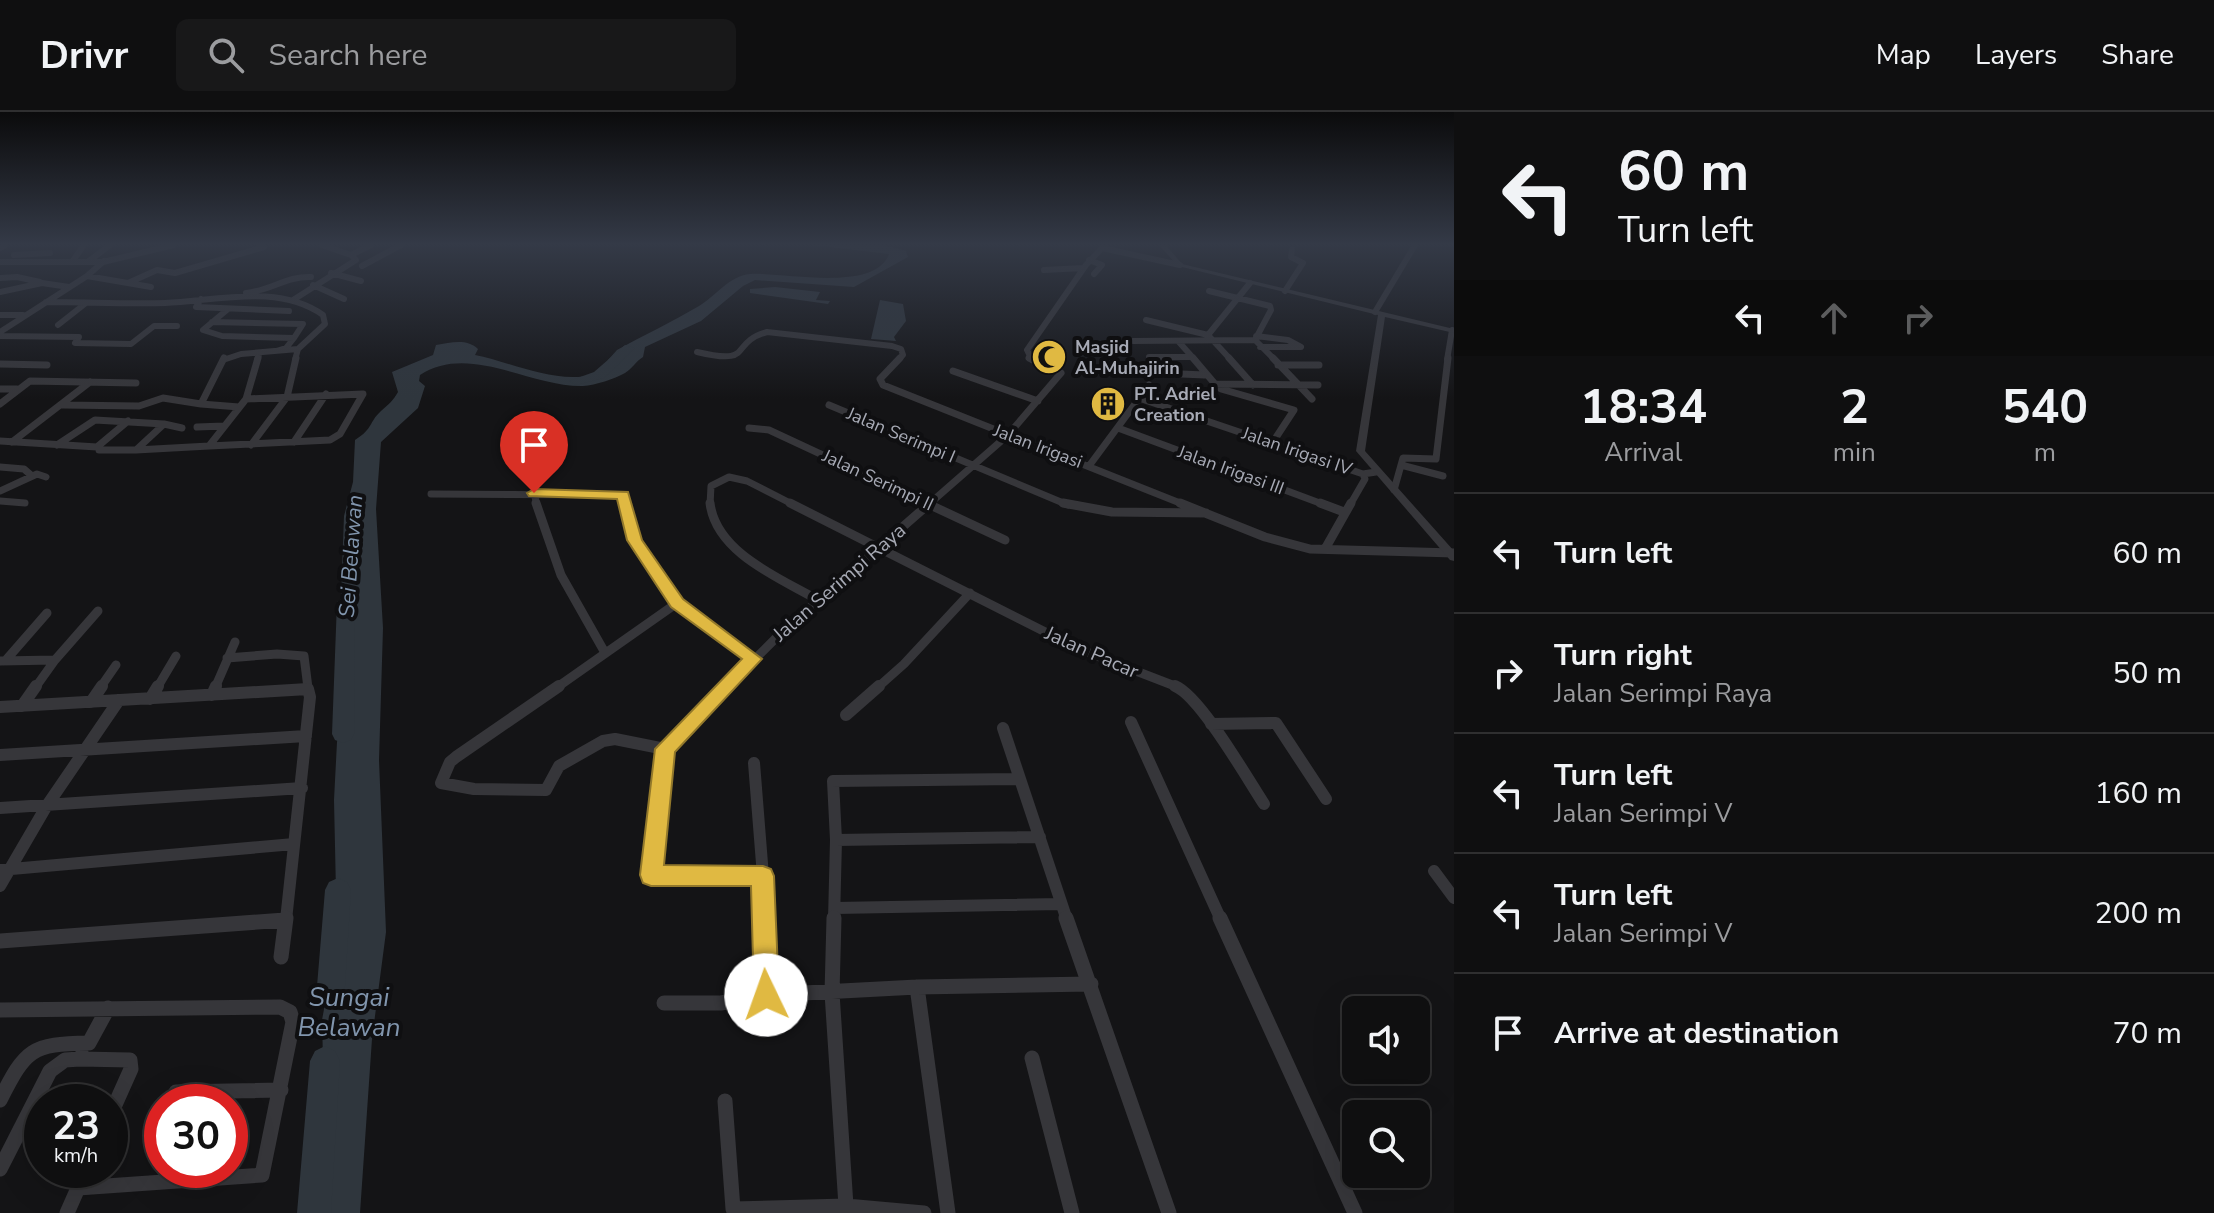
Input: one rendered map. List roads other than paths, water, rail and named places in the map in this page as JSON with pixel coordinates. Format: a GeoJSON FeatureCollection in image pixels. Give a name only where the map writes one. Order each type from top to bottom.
{"type":"FeatureCollection","features":[{"type":"Feature","properties":{"kind":"street"},"geometry":{"type":"LineString","coordinates":[[1,332],[55,296]]}},
{"type":"Feature","properties":{"kind":"street"},"geometry":{"type":"LineString","coordinates":[[46,302],[166,303],[233,296]]}},
{"type":"Feature","properties":{"kind":"street"},"geometry":{"type":"LineString","coordinates":[[201,404],[225,357],[298,349],[323,329],[326,320],[305,302],[243,296]]}},
{"type":"Feature","properties":{"kind":"street"},"geometry":{"type":"LineString","coordinates":[[293,300],[298,296]]}},
{"type":"Feature","properties":{"kind":"street"},"geometry":{"type":"LineString","coordinates":[[338,296],[344,299]]}},
{"type":"Feature","properties":{"kind":"street","name":"Jalan Serimpi Raya"},"geometry":{"type":"LineString","coordinates":[[665,749],[753,659],[1008,435],[1038,401],[1061,373],[1029,359],[1027,350],[1064,296]]}},
{"type":"Feature","properties":{"kind":"street"},"geometry":{"type":"LineString","coordinates":[[1308,296],[1453,330],[1436,459],[1407,456],[1394,490]]}},
{"type":"Feature","properties":{"kind":"street"},"geometry":{"type":"LineString","coordinates":[[1387,296],[1378,313],[1360,451],[1453,555]]}},
{"type":"Feature","properties":{"kind":"street"},"geometry":{"type":"LineString","coordinates":[[1210,338],[1237,297],[1271,308],[1257,341]]}},
{"type":"Feature","properties":{"kind":"street"},"geometry":{"type":"LineString","coordinates":[[201,299],[196,307],[289,311]]}},
{"type":"Feature","properties":{"kind":"street"},"geometry":{"type":"LineString","coordinates":[[58,325],[86,303]]}},
{"type":"Feature","properties":{"kind":"street"},"geometry":{"type":"LineString","coordinates":[[228,309],[203,330],[222,336],[294,338]]}},
{"type":"Feature","properties":{"kind":"street"},"geometry":{"type":"LineString","coordinates":[[0,315],[25,315]]}},
{"type":"Feature","properties":{"kind":"street"},"geometry":{"type":"LineString","coordinates":[[1253,385],[1210,338],[1147,319],[1131,343],[1210,338],[1301,347],[1288,340],[1257,341]]}},
{"type":"Feature","properties":{"kind":"street"},"geometry":{"type":"LineString","coordinates":[[212,322],[303,324],[283,350],[262,353]]}},
{"type":"Feature","properties":{"kind":"street"},"geometry":{"type":"LineString","coordinates":[[1,332],[79,337],[75,343],[131,344],[154,326],[177,326]]}},
{"type":"Feature","properties":{"kind":"street","name":"Jalan Irigasi"},"geometry":{"type":"LineString","coordinates":[[697,352],[731,358],[737,356],[752,338],[767,332],[892,346],[901,349],[903,355],[880,379],[883,385],[1283,543],[1325,549],[1453,555]]}},
{"type":"Feature","properties":{"kind":"street"},"geometry":{"type":"LineString","coordinates":[[1178,341],[1215,384],[1318,385]]}},
{"type":"Feature","properties":{"kind":"street"},"geometry":{"type":"LineString","coordinates":[[1257,341],[1312,399]]}},
{"type":"Feature","properties":{"kind":"street"},"geometry":{"type":"LineString","coordinates":[[251,445],[287,397],[298,349]]}},
{"type":"Feature","properties":{"kind":"street"},"geometry":{"type":"LineString","coordinates":[[208,448],[246,399],[262,353]]}},
{"type":"Feature","properties":{"kind":"street"},"geometry":{"type":"LineString","coordinates":[[1149,357],[1192,357]]}},
{"type":"Feature","properties":{"kind":"street"},"geometry":{"type":"LineString","coordinates":[[0,364],[47,365]]}},
{"type":"Feature","properties":{"kind":"street"},"geometry":{"type":"LineString","coordinates":[[1278,365],[1319,365]]}},
{"type":"Feature","properties":{"kind":"street"},"geometry":{"type":"LineString","coordinates":[[953,371],[1038,401]]}},
{"type":"Feature","properties":{"kind":"street"},"geometry":{"type":"LineString","coordinates":[[1158,373],[1205,375]]}},
{"type":"Feature","properties":{"kind":"street"},"geometry":{"type":"LineString","coordinates":[[0,404],[30,381],[136,383]]}},
{"type":"Feature","properties":{"kind":"street"},"geometry":{"type":"LineString","coordinates":[[12,442],[90,382]]}},
{"type":"Feature","properties":{"kind":"street"},"geometry":{"type":"LineString","coordinates":[[1089,466],[1149,385]]}},
{"type":"Feature","properties":{"kind":"street"},"geometry":{"type":"LineString","coordinates":[[0,389],[17,389]]}},
{"type":"Feature","properties":{"kind":"street"},"geometry":{"type":"LineString","coordinates":[[1221,389],[1294,410]]}},
{"type":"Feature","properties":{"kind":"street"},"geometry":{"type":"LineString","coordinates":[[99,450],[208,448],[337,437],[363,396],[358,392],[246,399]]}},
{"type":"Feature","properties":{"kind":"street"},"geometry":{"type":"LineString","coordinates":[[294,442],[326,394]]}},
{"type":"Feature","properties":{"kind":"street"},"geometry":{"type":"LineString","coordinates":[[63,405],[139,406],[163,398],[239,407]]}},
{"type":"Feature","properties":{"kind":"street","name":"Jalan Irigasi IV"},"geometry":{"type":"LineString","coordinates":[[1139,398],[1363,474]]}},
{"type":"Feature","properties":{"kind":"street","name":"Jalan Serimpi I"},"geometry":{"type":"LineString","coordinates":[[829,405],[1056,501],[1089,510],[1208,513]]}},
{"type":"Feature","properties":{"kind":"street"},"geometry":{"type":"LineString","coordinates":[[1273,442],[1294,410],[1303,405]]}},
{"type":"Feature","properties":{"kind":"street"},"geometry":{"type":"LineString","coordinates":[[57,445],[90,421],[128,421],[182,428]]}},
{"type":"Feature","properties":{"kind":"street"},"geometry":{"type":"LineString","coordinates":[[0,441],[97,447],[128,421]]}},
{"type":"Feature","properties":{"kind":"street"},"geometry":{"type":"LineString","coordinates":[[136,450],[164,424]]}},
{"type":"Feature","properties":{"kind":"street"},"geometry":{"type":"LineString","coordinates":[[197,427],[224,426]]}},
{"type":"Feature","properties":{"kind":"street","name":"Jalan Serimpi II"},"geometry":{"type":"LineString","coordinates":[[749,428],[769,430],[1005,540]]}},
{"type":"Feature","properties":{"kind":"street","name":"Jalan Irigasi III"},"geometry":{"type":"LineString","coordinates":[[1118,428],[1344,512]]}},
{"type":"Feature","properties":{"kind":"street"},"geometry":{"type":"LineString","coordinates":[[1401,465],[1443,476]]}},
{"type":"Feature","properties":{"kind":"street"},"geometry":{"type":"LineString","coordinates":[[0,467],[46,477]]}},
{"type":"Feature","properties":{"kind":"street"},"geometry":{"type":"LineString","coordinates":[[1325,549],[1365,479],[1363,474],[1376,472]]}},
{"type":"Feature","properties":{"kind":"street"},"geometry":{"type":"LineString","coordinates":[[0,491],[30,474]]}},
{"type":"Feature","properties":{"kind":"street","name":"Jalan Pacar"},"geometry":{"type":"LineString","coordinates":[[818,600],[735,548],[718,528],[710,509],[710,490],[721,478],[747,481],[1105,661],[1182,689],[1211,724],[1264,804]]}},
{"type":"Feature","properties":{"kind":"street"},"geometry":{"type":"LineString","coordinates":[[534,493],[538,519],[566,586],[583,621],[604,651]]}},
{"type":"Feature","properties":{"kind":"street"},"geometry":{"type":"LineString","coordinates":[[431,494],[623,495],[634,540],[677,603],[753,659]]}},
{"type":"Feature","properties":{"kind":"street"},"geometry":{"type":"LineString","coordinates":[[0,501],[25,503]]}},
{"type":"Feature","properties":{"kind":"street"},"geometry":{"type":"LineString","coordinates":[[846,715],[904,664],[970,593]]}},
{"type":"Feature","properties":{"kind":"street"},"geometry":{"type":"LineString","coordinates":[[677,603],[604,651],[566,684],[456,757],[448,767],[442,785],[486,790],[546,790],[559,766],[603,741],[615,739],[665,749],[651,875],[763,876]]}},
{"type":"Feature","properties":{"kind":"street"},"geometry":{"type":"LineString","coordinates":[[22,706],[55,660],[98,611]]}},
{"type":"Feature","properties":{"kind":"street"},"geometry":{"type":"LineString","coordinates":[[3,660],[47,613]]}},
{"type":"Feature","properties":{"kind":"street"},"geometry":{"type":"LineString","coordinates":[[212,695],[235,642]]}},
{"type":"Feature","properties":{"kind":"street"},"geometry":{"type":"LineString","coordinates":[[227,658],[277,654],[304,656],[308,689],[306,736],[281,957]]}},
{"type":"Feature","properties":{"kind":"street"},"geometry":{"type":"LineString","coordinates":[[150,699],[176,656]]}},
{"type":"Feature","properties":{"kind":"street"},"geometry":{"type":"LineString","coordinates":[[3,660],[55,660]]}},
{"type":"Feature","properties":{"kind":"street"},"geometry":{"type":"LineString","coordinates":[[91,702],[116,665]]}},
{"type":"Feature","properties":{"kind":"street"},"geometry":{"type":"LineString","coordinates":[[0,707],[308,689]]}},
{"type":"Feature","properties":{"kind":"street"},"geometry":{"type":"LineString","coordinates":[[0,886],[5,869],[119,700]]}},
{"type":"Feature","properties":{"kind":"street"},"geometry":{"type":"LineString","coordinates":[[1131,722],[1355,1213]]}},
{"type":"Feature","properties":{"kind":"street"},"geometry":{"type":"LineString","coordinates":[[1211,724],[1276,723],[1326,799]]}},
{"type":"Feature","properties":{"kind":"street"},"geometry":{"type":"LineString","coordinates":[[1003,728],[1169,1213]]}},
{"type":"Feature","properties":{"kind":"street"},"geometry":{"type":"LineString","coordinates":[[0,755],[306,736]]}},
{"type":"Feature","properties":{"kind":"street"},"geometry":{"type":"LineString","coordinates":[[754,763],[763,876],[766,995]]}},
{"type":"Feature","properties":{"kind":"street"},"geometry":{"type":"LineString","coordinates":[[846,1206],[832,993],[836,840],[833,781],[1018,779]]}},
{"type":"Feature","properties":{"kind":"street"},"geometry":{"type":"LineString","coordinates":[[0,808],[302,788]]}},
{"type":"Feature","properties":{"kind":"street"},"geometry":{"type":"LineString","coordinates":[[836,840],[1040,837]]}},
{"type":"Feature","properties":{"kind":"street"},"geometry":{"type":"LineString","coordinates":[[5,869],[294,844]]}},
{"type":"Feature","properties":{"kind":"street"},"geometry":{"type":"LineString","coordinates":[[1434,871],[1454,898]]}},
{"type":"Feature","properties":{"kind":"street"},"geometry":{"type":"LineString","coordinates":[[835,908],[1061,904]]}},
{"type":"Feature","properties":{"kind":"street"},"geometry":{"type":"LineString","coordinates":[[0,941],[285,920]]}},
{"type":"Feature","properties":{"kind":"street"},"geometry":{"type":"LineString","coordinates":[[664,1003],[721,1003],[766,995],[917,987],[1091,984]]}},
{"type":"Feature","properties":{"kind":"street"},"geometry":{"type":"LineString","coordinates":[[917,987],[948,1213]]}},
{"type":"Feature","properties":{"kind":"street"},"geometry":{"type":"LineString","coordinates":[[0,1010],[280,1007],[290,1012],[293,1022],[262,1175],[128,1184]]}},
{"type":"Feature","properties":{"kind":"street"},"geometry":{"type":"LineString","coordinates":[[80,1059],[108,1008]]}},
{"type":"Feature","properties":{"kind":"street"},"geometry":{"type":"LineString","coordinates":[[0,1100],[21,1060],[32,1049],[50,1044],[89,1043]]}},
{"type":"Feature","properties":{"kind":"street"},"geometry":{"type":"LineString","coordinates":[[1032,1058],[1072,1213]]}},
{"type":"Feature","properties":{"kind":"street"},"geometry":{"type":"LineString","coordinates":[[0,1169],[50,1071],[65,1060],[130,1060],[131,1069],[124,1084]]}},
{"type":"Feature","properties":{"kind":"street"},"geometry":{"type":"LineString","coordinates":[[248,1091],[281,1090]]}},
{"type":"Feature","properties":{"kind":"street"},"geometry":{"type":"LineString","coordinates":[[725,1101],[733,1209],[846,1206],[924,1213]]}},
{"type":"Feature","properties":{"kind":"street"},"geometry":{"type":"LineString","coordinates":[[67,1213],[78,1188]]}},
{"type":"Feature","properties":{"kind":"water","name":"Sungai Belawan"},"geometry":{"type":"Polygon","coordinates":[[[711,296],[731,296],[701,321],[645,347],[643,357],[625,373],[594,384],[563,385],[479,365],[459,363],[439,366],[420,375],[419,381],[425,386],[418,408],[381,442],[376,509],[383,628],[379,760],[386,932],[372,1039],[360,1213],[303,1213],[317,1164],[324,1100],[322,1020],[337,939],[334,800],[337,742],[347,667],[341,595],[344,516],[353,482],[355,440],[398,392],[392,372],[433,355],[436,345],[468,343],[478,349],[475,355],[544,374],[579,377],[596,374],[611,366],[608,360],[617,350],[711,296]]]}},
{"type":"Feature","properties":{"kind":"water"},"geometry":{"type":"Polygon","coordinates":[[[774,296],[818,296],[816,300],[830,301],[828,304],[774,296]]]}},
{"type":"Feature","properties":{"kind":"water"},"geometry":{"type":"Polygon","coordinates":[[[880,300],[903,304],[906,321],[894,337],[896,341],[871,339],[880,300]]]}},
{"type":"Feature","properties":{"kind":"waterway","name":"Sei Belawan"},"geometry":{"type":"LineString","coordinates":[[576,381],[599,375],[629,348]]}},
{"type":"Feature","properties":{"kind":"waterway","name":"Sei Belawan"},"geometry":{"type":"LineString","coordinates":[[343,734],[346,602]]}},
{"type":"Feature","properties":{"kind":"waterway","name":"Sei Belawan"},"geometry":{"type":"LineString","coordinates":[[331,986],[338,890]]}},
{"type":"Feature","properties":{"kind":"waterway","name":"Sei Belawan"},"geometry":{"type":"LineString","coordinates":[[314,1213],[325,1061]]}},
{"type":"Feature","properties":{"kind":"place","name":"Masjid Al-Muhajirin"},"geometry":{"type":"Point","coordinates":[1049,357]}},
{"type":"Feature","properties":{"kind":"place","name":"PT. Adriel Creation"},"geometry":{"type":"Point","coordinates":[1108,404]}}]}
